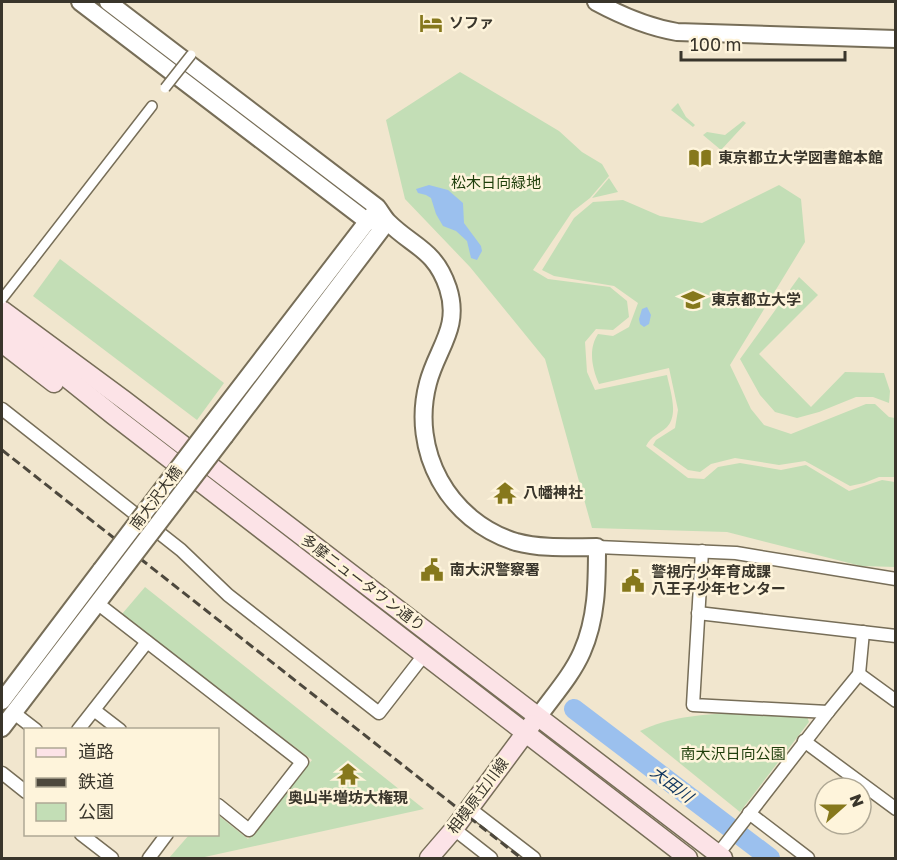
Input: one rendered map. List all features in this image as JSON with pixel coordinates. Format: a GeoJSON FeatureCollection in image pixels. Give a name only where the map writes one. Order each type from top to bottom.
{"type":"FeatureCollection","features":[{"type":"Feature","properties":{"kind":"main road"},"geometry":{"type":"LineString","coordinates":[[2,297],[99,370],[118,408]]}},
{"type":"Feature","properties":{"kind":"main road","name":"多摩ニュータウン通り"},"geometry":{"type":"LineString","coordinates":[[2,310],[118,408],[187,473],[525,733],[680,856]]}},
{"type":"Feature","properties":{"kind":"main road","name":"多摩ニュータウン通り"},"geometry":{"type":"LineString","coordinates":[[2,326],[118,408],[538,717],[718,857]]}},
{"type":"Feature","properties":{"kind":"main road"},"geometry":{"type":"LineString","coordinates":[[2,343],[79,402],[118,408]]}},
{"type":"Feature","properties":{"kind":"main road","name":"相模原立川線"},"geometry":{"type":"LineString","coordinates":[[429,858],[454,829],[538,717]]}},
{"type":"Feature","properties":{"kind":"street"},"geometry":{"type":"LineString","coordinates":[[80,2],[372,214],[387,222],[432,258],[448,289],[452,307],[452,323],[427,384],[423,431],[428,452],[444,488],[453,502],[482,526],[514,541],[542,547],[702,550],[736,553],[896,579]]}},
{"type":"Feature","properties":{"kind":"street"},"geometry":{"type":"LineString","coordinates":[[108,2],[372,214]]}},
{"type":"Feature","properties":{"kind":"street"},"geometry":{"type":"LineString","coordinates":[[596,2],[648,26],[677,32],[896,39]]}},
{"type":"Feature","properties":{"kind":"street"},"geometry":{"type":"LineString","coordinates":[[165,88],[191,55]]}},
{"type":"Feature","properties":{"kind":"street"},"geometry":{"type":"LineString","coordinates":[[2,297],[152,106]]}},
{"type":"Feature","properties":{"kind":"street","name":"南大沢大橋"},"geometry":{"type":"LineString","coordinates":[[5,703],[101,570],[372,214]]}},
{"type":"Feature","properties":{"kind":"street","name":"南大沢大橋"},"geometry":{"type":"LineString","coordinates":[[5,703],[97,603],[387,222]]}},
{"type":"Feature","properties":{"kind":"street"},"geometry":{"type":"LineString","coordinates":[[2,409],[181,550],[228,595],[379,713],[424,655]]}},
{"type":"Feature","properties":{"kind":"street"},"geometry":{"type":"LineString","coordinates":[[148,524],[187,473]]}},
{"type":"Feature","properties":{"kind":"street"},"geometry":{"type":"LineString","coordinates":[[538,717],[572,670],[589,632],[597,588],[597,547]]}},
{"type":"Feature","properties":{"kind":"street"},"geometry":{"type":"LineString","coordinates":[[702,550],[693,705],[828,712]]}},
{"type":"Feature","properties":{"kind":"street"},"geometry":{"type":"LineString","coordinates":[[97,603],[302,762],[249,830],[219,806]]}},
{"type":"Feature","properties":{"kind":"street"},"geometry":{"type":"LineString","coordinates":[[698,613],[896,636]]}},
{"type":"Feature","properties":{"kind":"street"},"geometry":{"type":"LineString","coordinates":[[718,857],[729,839],[804,741],[859,674],[863,632]]}},
{"type":"Feature","properties":{"kind":"street"},"geometry":{"type":"LineString","coordinates":[[79,728],[147,642]]}},
{"type":"Feature","properties":{"kind":"street"},"geometry":{"type":"LineString","coordinates":[[859,674],[896,701]]}},
{"type":"Feature","properties":{"kind":"street"},"geometry":{"type":"LineString","coordinates":[[2,728],[5,703]]}},
{"type":"Feature","properties":{"kind":"street"},"geometry":{"type":"LineString","coordinates":[[5,703],[35,728]]}},
{"type":"Feature","properties":{"kind":"street"},"geometry":{"type":"LineString","coordinates":[[94,710],[119,728]]}},
{"type":"Feature","properties":{"kind":"street"},"geometry":{"type":"LineString","coordinates":[[804,741],[896,809]]}},
{"type":"Feature","properties":{"kind":"street"},"geometry":{"type":"LineString","coordinates":[[2,774],[24,790]]}},
{"type":"Feature","properties":{"kind":"street"},"geometry":{"type":"LineString","coordinates":[[469,808],[534,858]]}},
{"type":"Feature","properties":{"kind":"street"},"geometry":{"type":"LineString","coordinates":[[747,817],[808,858]]}},
{"type":"Feature","properties":{"kind":"street"},"geometry":{"type":"LineString","coordinates":[[454,829],[491,858]]}},
{"type":"Feature","properties":{"kind":"street"},"geometry":{"type":"LineString","coordinates":[[84,836],[112,858]]}},
{"type":"Feature","properties":{"kind":"street"},"geometry":{"type":"LineString","coordinates":[[149,858],[166,836]]}},
{"type":"Feature","properties":{"kind":"green space","name":"松木日向緑地"},"geometry":{"type":"Polygon","coordinates":[[[460,72],[559,131],[582,152],[602,164],[609,176],[590,198],[572,212],[533,270],[548,279],[610,287],[627,301],[629,317],[613,330],[596,329],[585,342],[587,372],[595,390],[667,375],[673,402],[671,422],[646,446],[688,478],[704,479],[718,467],[740,463],[781,470],[806,465],[849,491],[882,480],[895,482],[895,567],[861,566],[727,532],[592,528],[545,359],[470,267],[405,199],[386,120],[460,72]]]}},
{"type":"Feature","properties":{"kind":"green space"},"geometry":{"type":"Polygon","coordinates":[[[678,103],[686,117],[695,125],[693,127],[671,110],[678,103]]]}},
{"type":"Feature","properties":{"kind":"green space"},"geometry":{"type":"Polygon","coordinates":[[[743,121],[746,123],[721,150],[703,135],[707,132],[725,135],[743,121]]]}},
{"type":"Feature","properties":{"kind":"green space"},"geometry":{"type":"Polygon","coordinates":[[[609,178],[618,192],[592,198],[609,178]]]}},
{"type":"Feature","properties":{"kind":"green space","name":"松木日向緑地"},"geometry":{"type":"Polygon","coordinates":[[[779,185],[801,199],[805,242],[730,365],[751,409],[764,425],[791,434],[866,404],[875,404],[889,417],[895,418],[895,477],[879,477],[850,486],[805,461],[779,465],[735,458],[711,464],[700,472],[688,470],[653,445],[656,440],[675,428],[678,410],[669,368],[599,384],[594,372],[592,352],[598,334],[613,336],[629,327],[638,303],[614,286],[554,276],[542,270],[574,218],[593,202],[623,200],[660,216],[702,223],[779,185]]]}},
{"type":"Feature","properties":{"kind":"green space"},"geometry":{"type":"Polygon","coordinates":[[[60,259],[224,383],[197,420],[33,296],[60,259]]]}},
{"type":"Feature","properties":{"kind":"green space"},"geometry":{"type":"Polygon","coordinates":[[[799,277],[818,295],[759,354],[811,407],[845,372],[884,373],[890,391],[889,403],[873,397],[856,397],[797,418],[775,412],[760,395],[740,359],[799,277]]]}},
{"type":"Feature","properties":{"kind":"green space"},"geometry":{"type":"Polygon","coordinates":[[[145,587],[424,809],[200,858],[169,858],[188,836],[219,836],[219,816],[248,839],[312,760],[122,614],[145,587]]]}},
{"type":"Feature","properties":{"kind":"green space","name":"南大沢日向公園"},"geometry":{"type":"Polygon","coordinates":[[[730,713],[806,714],[809,722],[740,812],[640,731],[673,720],[730,713]]]}},
{"type":"Feature","properties":{"kind":"water"},"geometry":{"type":"Polygon","coordinates":[[[429,185],[448,190],[463,203],[464,223],[481,246],[482,251],[477,260],[471,258],[467,241],[456,231],[443,226],[431,198],[418,193],[416,189],[429,185]]]}},
{"type":"Feature","properties":{"kind":"water"},"geometry":{"type":"Polygon","coordinates":[[[647,307],[651,315],[649,324],[644,327],[640,324],[639,319],[642,309],[647,307]]]}},
{"type":"Feature","properties":{"kind":"waterway","name":"大田川"},"geometry":{"type":"LineString","coordinates":[[574,709],[770,858]]}},
{"type":"Feature","properties":{"kind":"railway"},"geometry":{"type":"LineString","coordinates":[[2,450],[521,858]]}},
{"type":"Feature","properties":{"kind":"place","name":"ソファ"},"geometry":{"type":"Point","coordinates":[431,23]}},
{"type":"Feature","properties":{"kind":"place","name":"東京都立大学図書館本館"},"geometry":{"type":"Point","coordinates":[700,158]}},
{"type":"Feature","properties":{"kind":"place","name":"東京都立大学"},"geometry":{"type":"Point","coordinates":[693,300]}},
{"type":"Feature","properties":{"kind":"place","name":"八幡神社"},"geometry":{"type":"Point","coordinates":[505,493]}},
{"type":"Feature","properties":{"kind":"place","name":"南大沢警察署"},"geometry":{"type":"Point","coordinates":[432,570]}},
{"type":"Feature","properties":{"kind":"place","name":"警視庁少年育成課 八王子少年センター"},"geometry":{"type":"Point","coordinates":[633,581]}},
{"type":"Feature","properties":{"kind":"place","name":"奥山半増坊大権現"},"geometry":{"type":"Point","coordinates":[348,774]}}]}
